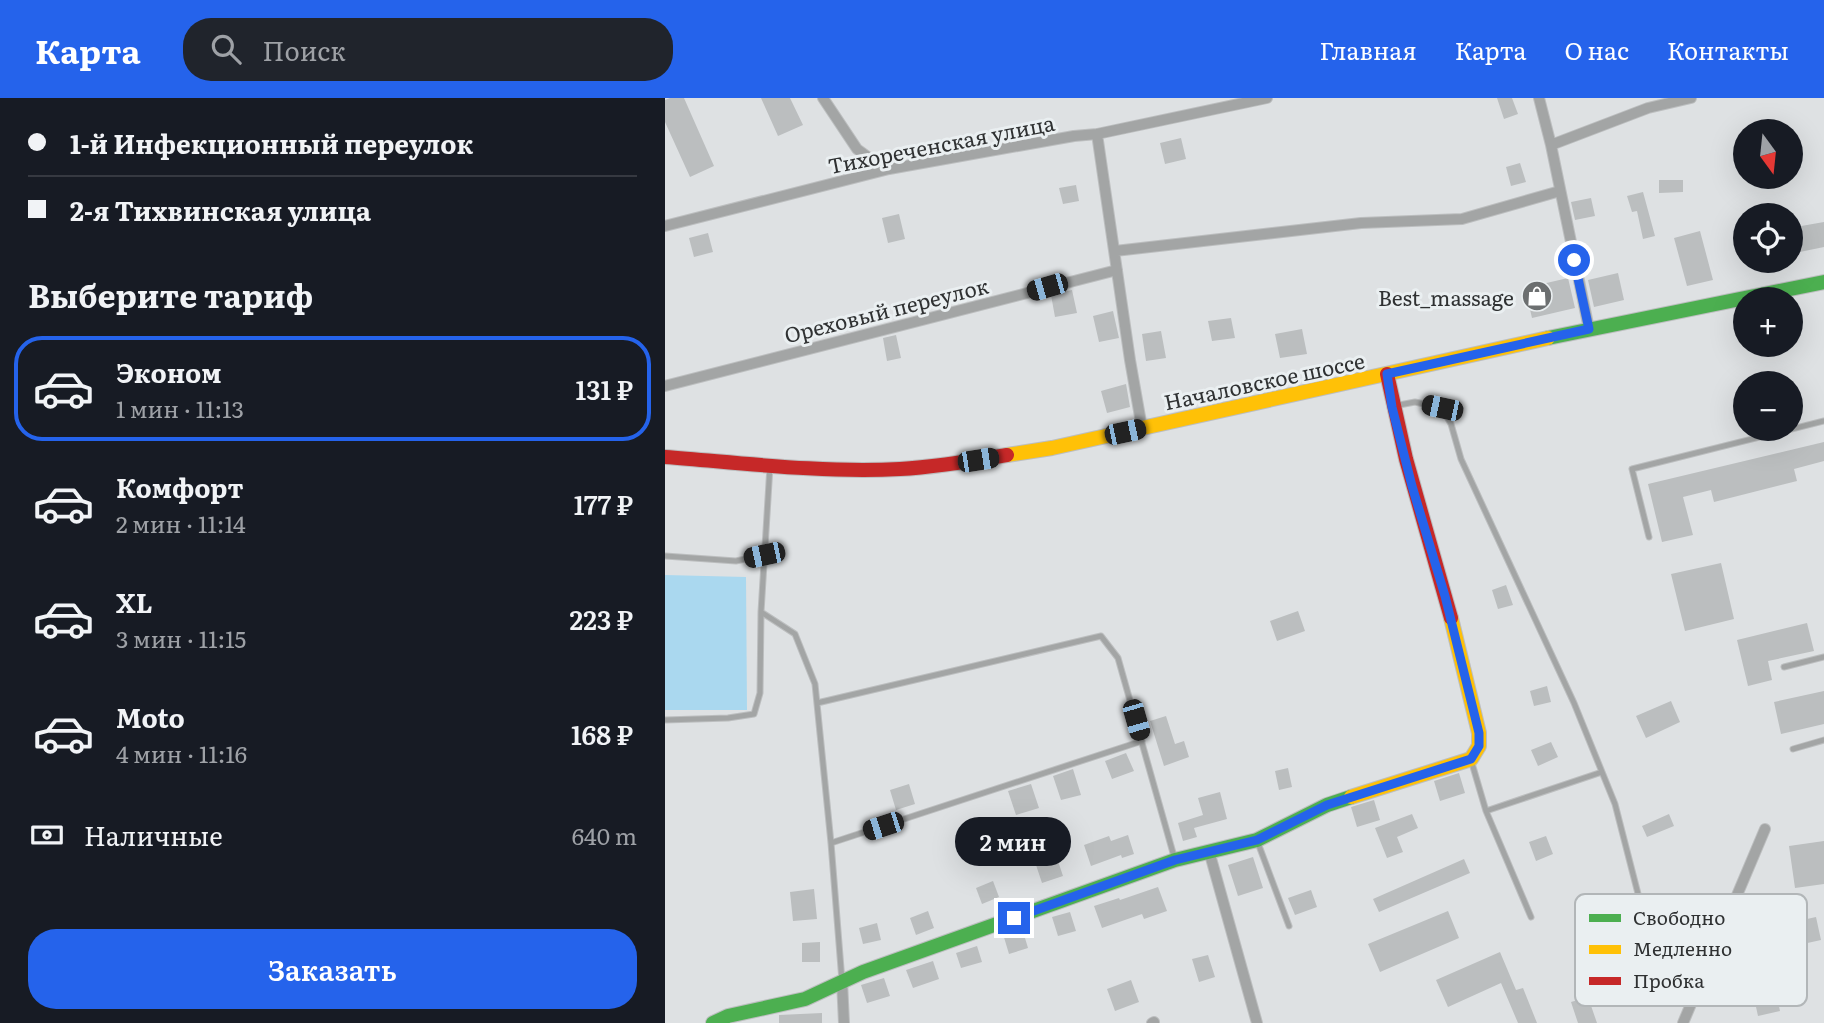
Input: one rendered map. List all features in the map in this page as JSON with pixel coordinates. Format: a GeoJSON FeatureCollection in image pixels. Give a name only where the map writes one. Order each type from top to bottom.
{"type":"FeatureCollection","features":[{"type":"Feature","properties":{"kind":"street"},"geometry":{"type":"LineString","coordinates":[[823,98],[857,149],[889,169]]}},
{"type":"Feature","properties":{"kind":"street","name":"Тихореченская улица"},"geometry":{"type":"LineString","coordinates":[[665,226],[889,169],[1097,134],[1267,98]]}},
{"type":"Feature","properties":{"kind":"street"},"geometry":{"type":"LineString","coordinates":[[1539,98],[1589,329]]}},
{"type":"Feature","properties":{"kind":"street"},"geometry":{"type":"LineString","coordinates":[[1551,145],[1648,108],[1691,98]]}},
{"type":"Feature","properties":{"kind":"street"},"geometry":{"type":"LineString","coordinates":[[1097,134],[1142,428]]}},
{"type":"Feature","properties":{"kind":"street"},"geometry":{"type":"LineString","coordinates":[[1115,251],[1361,223],[1462,219],[1560,191]]}},
{"type":"Feature","properties":{"kind":"street","name":"Ореховый переулок"},"geometry":{"type":"LineString","coordinates":[[665,386],[1117,270]]}},
{"type":"Feature","properties":{"kind":"street","name":"Началовское шоссе"},"geometry":{"type":"LineString","coordinates":[[665,457],[830,469],[900,470],[953,464],[1052,448],[1589,329],[1824,282]]}},
{"type":"Feature","properties":{"kind":"street"},"geometry":{"type":"LineString","coordinates":[[713,1023],[728,1016],[805,999],[863,972],[1175,860],[1257,840],[1327,805],[1471,759],[1479,746],[1479,733],[1445,596],[1412,486],[1392,407],[1387,374]]}},
{"type":"Feature","properties":{"kind":"street"},"geometry":{"type":"LineString","coordinates":[[1738,894],[1765,829]]}},
{"type":"Feature","properties":{"kind":"street"},"geometry":{"type":"LineString","coordinates":[[1209,851],[1257,1023]]}},
{"type":"Feature","properties":{"kind":"street"},"geometry":{"type":"LineString","coordinates":[[842,981],[844,1023]]}},
{"type":"Feature","properties":{"kind":"street"},"geometry":{"type":"LineString","coordinates":[[1683,1023],[1691,1006]]}},
{"type":"Feature","properties":{"kind":"lane"},"geometry":{"type":"LineString","coordinates":[[1392,407],[1415,402],[1442,408],[1451,424],[1461,459],[1574,703],[1615,804],[1638,894]]}},
{"type":"Feature","properties":{"kind":"lane"},"geometry":{"type":"LineString","coordinates":[[1649,537],[1632,468],[1824,421]]}},
{"type":"Feature","properties":{"kind":"lane"},"geometry":{"type":"LineString","coordinates":[[665,720],[728,718],[754,714],[759,693],[770,466]]}},
{"type":"Feature","properties":{"kind":"lane"},"geometry":{"type":"LineString","coordinates":[[665,556],[736,561],[764,555]]}},
{"type":"Feature","properties":{"kind":"lane"},"geometry":{"type":"LineString","coordinates":[[761,612],[795,634],[815,684],[842,981]]}},
{"type":"Feature","properties":{"kind":"lane"},"geometry":{"type":"LineString","coordinates":[[817,704],[1101,636],[1118,658],[1175,860]]}},
{"type":"Feature","properties":{"kind":"lane"},"geometry":{"type":"LineString","coordinates":[[1784,667],[1824,657]]}},
{"type":"Feature","properties":{"kind":"lane"},"geometry":{"type":"LineString","coordinates":[[1793,749],[1824,740]]}},
{"type":"Feature","properties":{"kind":"lane"},"geometry":{"type":"LineString","coordinates":[[831,843],[1142,741]]}},
{"type":"Feature","properties":{"kind":"lane"},"geometry":{"type":"LineString","coordinates":[[1471,759],[1486,811],[1531,917]]}},
{"type":"Feature","properties":{"kind":"lane"},"geometry":{"type":"LineString","coordinates":[[1486,811],[1602,772]]}},
{"type":"Feature","properties":{"kind":"lane"},"geometry":{"type":"LineString","coordinates":[[1257,840],[1289,926]]}},
{"type":"Feature","properties":{"kind":"shaded area"},"geometry":{"type":"Polygon","coordinates":[[[665,575],[746,577],[747,710],[665,710],[665,575]]]}},
{"type":"Feature","properties":{"kind":"building"},"geometry":{"type":"Polygon","coordinates":[[[684,98],[714,166],[690,177],[665,122],[665,100],[684,98]]]}},
{"type":"Feature","properties":{"kind":"building"},"geometry":{"type":"Polygon","coordinates":[[[761,98],[790,98],[803,125],[778,136],[761,98]]]}},
{"type":"Feature","properties":{"kind":"building"},"geometry":{"type":"Polygon","coordinates":[[[1497,98],[1512,98],[1518,114],[1504,119],[1497,98]]]}},
{"type":"Feature","properties":{"kind":"building"},"geometry":{"type":"Polygon","coordinates":[[[1181,138],[1186,159],[1165,164],[1160,143],[1181,138]]]}},
{"type":"Feature","properties":{"kind":"building"},"geometry":{"type":"Polygon","coordinates":[[[1520,163],[1526,182],[1511,186],[1506,167],[1520,163]]]}},
{"type":"Feature","properties":{"kind":"building"},"geometry":{"type":"Polygon","coordinates":[[[1659,180],[1683,180],[1683,192],[1659,193],[1659,180]]]}},
{"type":"Feature","properties":{"kind":"building"},"geometry":{"type":"Polygon","coordinates":[[[1076,185],[1079,201],[1063,204],[1059,188],[1076,185]]]}},
{"type":"Feature","properties":{"kind":"building"},"geometry":{"type":"Polygon","coordinates":[[[1643,192],[1655,236],[1643,239],[1637,211],[1632,212],[1627,196],[1643,192]]]}},
{"type":"Feature","properties":{"kind":"building"},"geometry":{"type":"Polygon","coordinates":[[[1591,198],[1595,216],[1575,220],[1571,202],[1591,198]]]}},
{"type":"Feature","properties":{"kind":"building"},"geometry":{"type":"Polygon","coordinates":[[[899,214],[905,239],[888,243],[882,218],[899,214]]]}},
{"type":"Feature","properties":{"kind":"building"},"geometry":{"type":"Polygon","coordinates":[[[1824,222],[1824,247],[1803,251],[1803,226],[1824,222]]]}},
{"type":"Feature","properties":{"kind":"building"},"geometry":{"type":"Polygon","coordinates":[[[1700,231],[1713,280],[1687,286],[1674,238],[1700,231]]]}},
{"type":"Feature","properties":{"kind":"building"},"geometry":{"type":"Polygon","coordinates":[[[708,233],[713,252],[694,257],[689,238],[708,233]]]}},
{"type":"Feature","properties":{"kind":"building"},"geometry":{"type":"Polygon","coordinates":[[[1618,273],[1624,300],[1594,307],[1588,280],[1618,273]]]}},
{"type":"Feature","properties":{"kind":"building"},"geometry":{"type":"Polygon","coordinates":[[[1568,278],[1575,308],[1532,318],[1525,288],[1568,278]]]}},
{"type":"Feature","properties":{"kind":"building"},"geometry":{"type":"Polygon","coordinates":[[[1072,290],[1077,313],[1055,317],[1051,295],[1072,290]]]}},
{"type":"Feature","properties":{"kind":"building"},"geometry":{"type":"Polygon","coordinates":[[[1113,311],[1119,338],[1099,342],[1093,316],[1113,311]]]}},
{"type":"Feature","properties":{"kind":"building"},"geometry":{"type":"Polygon","coordinates":[[[1231,318],[1235,338],[1212,341],[1208,321],[1231,318]]]}},
{"type":"Feature","properties":{"kind":"building"},"geometry":{"type":"Polygon","coordinates":[[[1302,329],[1307,354],[1280,358],[1275,334],[1302,329]]]}},
{"type":"Feature","properties":{"kind":"building"},"geometry":{"type":"Polygon","coordinates":[[[1161,331],[1166,358],[1146,361],[1142,334],[1161,331]]]}},
{"type":"Feature","properties":{"kind":"building"},"geometry":{"type":"Polygon","coordinates":[[[896,335],[901,358],[887,361],[883,338],[896,335]]]}},
{"type":"Feature","properties":{"kind":"building"},"geometry":{"type":"Polygon","coordinates":[[[1126,384],[1130,407],[1107,413],[1101,391],[1126,384]]]}},
{"type":"Feature","properties":{"kind":"building"},"geometry":{"type":"Polygon","coordinates":[[[1824,442],[1824,461],[1794,469],[1797,481],[1714,502],[1711,490],[1683,497],[1693,535],[1662,542],[1648,484],[1824,442]]]}},
{"type":"Feature","properties":{"kind":"building"},"geometry":{"type":"Polygon","coordinates":[[[1721,563],[1734,619],[1685,631],[1671,574],[1721,563]]]}},
{"type":"Feature","properties":{"kind":"building"},"geometry":{"type":"Polygon","coordinates":[[[1506,585],[1513,605],[1498,609],[1492,590],[1506,585]]]}},
{"type":"Feature","properties":{"kind":"building"},"geometry":{"type":"Polygon","coordinates":[[[1298,611],[1305,631],[1277,641],[1270,621],[1298,611]]]}},
{"type":"Feature","properties":{"kind":"building"},"geometry":{"type":"Polygon","coordinates":[[[1807,623],[1814,651],[1768,661],[1772,680],[1748,686],[1737,640],[1807,623]]]}},
{"type":"Feature","properties":{"kind":"building"},"geometry":{"type":"Polygon","coordinates":[[[1547,686],[1551,702],[1534,706],[1530,691],[1547,686]]]}},
{"type":"Feature","properties":{"kind":"building"},"geometry":{"type":"Polygon","coordinates":[[[1824,691],[1824,724],[1781,734],[1774,702],[1824,691]]]}},
{"type":"Feature","properties":{"kind":"building"},"geometry":{"type":"Polygon","coordinates":[[[1671,701],[1680,722],[1646,738],[1636,716],[1671,701]]]}},
{"type":"Feature","properties":{"kind":"building"},"geometry":{"type":"Polygon","coordinates":[[[1166,716],[1175,744],[1184,741],[1189,757],[1164,766],[1150,721],[1166,716]]]}},
{"type":"Feature","properties":{"kind":"building"},"geometry":{"type":"Polygon","coordinates":[[[1551,742],[1558,757],[1538,766],[1531,750],[1551,742]]]}},
{"type":"Feature","properties":{"kind":"building"},"geometry":{"type":"Polygon","coordinates":[[[1126,753],[1134,771],[1112,779],[1105,761],[1126,753]]]}},
{"type":"Feature","properties":{"kind":"building"},"geometry":{"type":"Polygon","coordinates":[[[1288,768],[1292,787],[1279,790],[1275,771],[1288,768]]]}},
{"type":"Feature","properties":{"kind":"building"},"geometry":{"type":"Polygon","coordinates":[[[1073,769],[1081,795],[1061,800],[1053,776],[1073,769]]]}},
{"type":"Feature","properties":{"kind":"building"},"geometry":{"type":"Polygon","coordinates":[[[1459,773],[1465,793],[1440,801],[1434,781],[1459,773]]]}},
{"type":"Feature","properties":{"kind":"building"},"geometry":{"type":"Polygon","coordinates":[[[909,784],[915,804],[896,810],[890,790],[909,784]]]}},
{"type":"Feature","properties":{"kind":"building"},"geometry":{"type":"Polygon","coordinates":[[[1031,784],[1039,808],[1016,815],[1008,791],[1031,784]]]}},
{"type":"Feature","properties":{"kind":"building"},"geometry":{"type":"Polygon","coordinates":[[[1220,792],[1227,819],[1194,828],[1197,837],[1183,841],[1178,823],[1203,815],[1198,798],[1220,792]]]}},
{"type":"Feature","properties":{"kind":"building"},"geometry":{"type":"Polygon","coordinates":[[[1374,800],[1380,820],[1357,827],[1351,807],[1374,800]]]}},
{"type":"Feature","properties":{"kind":"building"},"geometry":{"type":"Polygon","coordinates":[[[1412,814],[1418,828],[1397,837],[1403,852],[1387,858],[1375,828],[1412,814]]]}},
{"type":"Feature","properties":{"kind":"building"},"geometry":{"type":"Polygon","coordinates":[[[1669,814],[1674,826],[1647,837],[1642,826],[1669,814]]]}},
{"type":"Feature","properties":{"kind":"building"},"geometry":{"type":"Polygon","coordinates":[[[1128,835],[1134,854],[1122,858],[1121,855],[1091,866],[1084,845],[1109,836],[1111,841],[1128,835]]]}},
{"type":"Feature","properties":{"kind":"building"},"geometry":{"type":"Polygon","coordinates":[[[1546,836],[1553,854],[1536,861],[1529,842],[1546,836]]]}},
{"type":"Feature","properties":{"kind":"building"},"geometry":{"type":"Polygon","coordinates":[[[1824,841],[1824,884],[1795,888],[1789,846],[1824,841]]]}},
{"type":"Feature","properties":{"kind":"building"},"geometry":{"type":"Polygon","coordinates":[[[1055,852],[1063,876],[1042,883],[1034,859],[1055,852]]]}},
{"type":"Feature","properties":{"kind":"building"},"geometry":{"type":"Polygon","coordinates":[[[1253,857],[1263,888],[1238,896],[1228,865],[1253,857]]]}},
{"type":"Feature","properties":{"kind":"building"},"geometry":{"type":"Polygon","coordinates":[[[1464,859],[1470,873],[1379,912],[1373,899],[1464,859]]]}},
{"type":"Feature","properties":{"kind":"building"},"geometry":{"type":"Polygon","coordinates":[[[993,881],[999,897],[982,904],[976,888],[993,881]]]}},
{"type":"Feature","properties":{"kind":"building"},"geometry":{"type":"Polygon","coordinates":[[[1158,887],[1167,911],[1144,919],[1142,914],[1102,928],[1094,906],[1158,887]]]}},
{"type":"Feature","properties":{"kind":"building"},"geometry":{"type":"Polygon","coordinates":[[[814,889],[817,919],[793,921],[790,892],[814,889]]]}},
{"type":"Feature","properties":{"kind":"building"},"geometry":{"type":"Polygon","coordinates":[[[1311,890],[1317,907],[1295,915],[1288,898],[1311,890]]]}},
{"type":"Feature","properties":{"kind":"building"},"geometry":{"type":"Polygon","coordinates":[[[928,911],[934,928],[916,935],[910,918],[928,911]]]}},
{"type":"Feature","properties":{"kind":"building"},"geometry":{"type":"Polygon","coordinates":[[[1448,911],[1459,938],[1380,972],[1368,944],[1448,911]]]}},
{"type":"Feature","properties":{"kind":"building"},"geometry":{"type":"Polygon","coordinates":[[[1070,912],[1076,931],[1058,936],[1052,917],[1070,912]]]}},
{"type":"Feature","properties":{"kind":"building"},"geometry":{"type":"Polygon","coordinates":[[[1816,917],[1821,940],[1807,943],[1807,919],[1816,917]]]}},
{"type":"Feature","properties":{"kind":"building"},"geometry":{"type":"Polygon","coordinates":[[[877,923],[881,940],[863,944],[859,928],[877,923]]]}},
{"type":"Feature","properties":{"kind":"building"},"geometry":{"type":"Polygon","coordinates":[[[1022,928],[1028,948],[1009,954],[1003,934],[1022,928]]]}},
{"type":"Feature","properties":{"kind":"building"},"geometry":{"type":"Polygon","coordinates":[[[820,942],[820,962],[802,962],[802,943],[820,942]]]}},
{"type":"Feature","properties":{"kind":"building"},"geometry":{"type":"Polygon","coordinates":[[[977,946],[982,962],[961,968],[956,953],[977,946]]]}},
{"type":"Feature","properties":{"kind":"building"},"geometry":{"type":"Polygon","coordinates":[[[1500,952],[1516,990],[1523,988],[1537,1023],[1518,1023],[1501,983],[1448,1007],[1436,980],[1500,952]]]}},
{"type":"Feature","properties":{"kind":"building"},"geometry":{"type":"Polygon","coordinates":[[[1208,955],[1215,977],[1199,982],[1192,959],[1208,955]]]}},
{"type":"Feature","properties":{"kind":"building"},"geometry":{"type":"Polygon","coordinates":[[[933,961],[939,979],[913,988],[906,970],[933,961]]]}},
{"type":"Feature","properties":{"kind":"building"},"geometry":{"type":"Polygon","coordinates":[[[884,978],[890,996],[867,1003],[861,985],[884,978]]]}},
{"type":"Feature","properties":{"kind":"building"},"geometry":{"type":"Polygon","coordinates":[[[1131,980],[1139,1002],[1115,1011],[1107,989],[1131,980]]]}},
{"type":"Feature","properties":{"kind":"building"},"geometry":{"type":"Polygon","coordinates":[[[1575,1001],[1575,1006],[1591,1006],[1597,1023],[1578,1023],[1571,1002],[1575,1001]]]}},
{"type":"Feature","properties":{"kind":"building"},"geometry":{"type":"Polygon","coordinates":[[[1756,1006],[1779,1006],[1780,1011],[1758,1016],[1756,1006]]]}},
{"type":"Feature","properties":{"kind":"building"},"geometry":{"type":"Polygon","coordinates":[[[822,1013],[822,1023],[779,1023],[779,1015],[822,1013]]]}},
{"type":"Feature","properties":{"kind":"traffic: fast"},"geometry":{"type":"LineString","coordinates":[[1548,338],[1824,282]]}},
{"type":"Feature","properties":{"kind":"traffic: fast"},"geometry":{"type":"LineString","coordinates":[[713,1023],[728,1016],[805,999],[863,972],[1175,860],[1257,840],[1327,805],[1351,797]]}},
{"type":"Feature","properties":{"kind":"traffic: slow"},"geometry":{"type":"LineString","coordinates":[[1007,455],[1052,448],[1548,338]]}},
{"type":"Feature","properties":{"kind":"traffic: slow"},"geometry":{"type":"LineString","coordinates":[[1351,797],[1471,759],[1479,746],[1479,733],[1451,618]]}},
{"type":"Feature","properties":{"kind":"traffic: jam"},"geometry":{"type":"LineString","coordinates":[[1387,374],[1406,459],[1451,618]]}},
{"type":"Feature","properties":{"kind":"traffic: jam"},"geometry":{"type":"LineString","coordinates":[[665,457],[783,467],[871,470],[927,467],[1007,455]]}},
{"type":"Feature","properties":{"kind":"place","name":"Best_massage"},"geometry":{"type":"Point","coordinates":[1537,296]}},
{"type":"Feature","properties":{"kind":"route"},"geometry":{"type":"LineString","coordinates":[[1014,918],[1175,860],[1257,840],[1327,805],[1471,759],[1479,746],[1479,733],[1445,596],[1412,486],[1392,407],[1387,374],[1589,329],[1574,260]]}}]}
